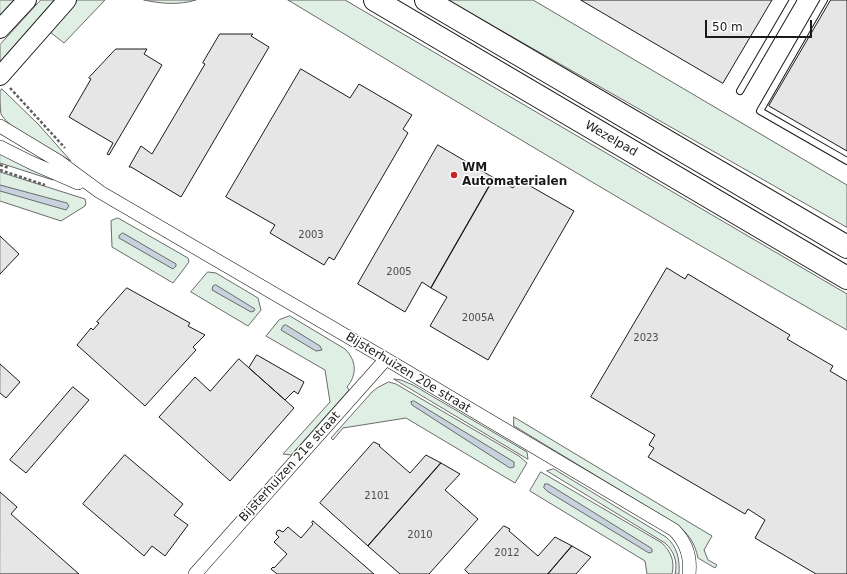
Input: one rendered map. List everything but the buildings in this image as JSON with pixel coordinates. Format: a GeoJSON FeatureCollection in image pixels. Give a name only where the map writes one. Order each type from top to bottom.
{"type":"FeatureCollection","features":[{"type":"Feature","properties":{"kind":"highway","name":"Wezelpad"},"geometry":{"type":"LineString","coordinates":[[375,0],[847,278]]}},
{"type":"Feature","properties":{"kind":"highway"},"geometry":{"type":"LineString","coordinates":[[426,0],[847,247]]}},
{"type":"Feature","properties":{"kind":"main road"},"geometry":{"type":"LineString","coordinates":[[0,29],[27,0]]}},
{"type":"Feature","properties":{"kind":"main road"},"geometry":{"type":"LineString","coordinates":[[3,79],[67,0]]}},
{"type":"Feature","properties":{"kind":"street","name":"Bijsterhuizen 20e straat"},"geometry":{"type":"LineString","coordinates":[[0,126],[58,161],[100,192],[386,359],[674,530],[680,537],[687,550],[689,559],[689,574]]}},
{"type":"Feature","properties":{"kind":"street","name":"Bijsterhuizen 20e straat"},"geometry":{"type":"LineString","coordinates":[[0,147],[32,163],[100,192]]}},
{"type":"Feature","properties":{"kind":"street","name":"Bijsterhuizen 21e straat"},"geometry":{"type":"LineString","coordinates":[[195,574],[386,359]]}},
{"type":"Feature","properties":{"kind":"lane"},"geometry":{"type":"LineString","coordinates":[[740,91],[793,0]]}},
{"type":"Feature","properties":{"kind":"lane"},"geometry":{"type":"LineString","coordinates":[[824,0],[760,111],[847,161]]}},
{"type":"Feature","properties":{"kind":"path"},"geometry":{"type":"LineString","coordinates":[[3,79],[68,152]]}},
{"type":"Feature","properties":{"kind":"green space"},"geometry":{"type":"Polygon","coordinates":[[[0,0],[17,0],[0,19],[0,0]]]}},
{"type":"Feature","properties":{"kind":"green space"},"geometry":{"type":"Polygon","coordinates":[[[41,0],[58,0],[0,64],[0,45],[41,0]]]}},
{"type":"Feature","properties":{"kind":"green space"},"geometry":{"type":"Polygon","coordinates":[[[77,0],[105,0],[64,43],[50,32],[77,0]]]}},
{"type":"Feature","properties":{"kind":"green space"},"geometry":{"type":"Polygon","coordinates":[[[144,0],[196,0],[184,3],[170,3],[144,0]]]}},
{"type":"Feature","properties":{"kind":"green space"},"geometry":{"type":"Polygon","coordinates":[[[288,0],[345,0],[847,294],[847,330],[566,167],[288,0]]]}},
{"type":"Feature","properties":{"kind":"green space"},"geometry":{"type":"Polygon","coordinates":[[[448,0],[533,0],[847,185],[847,227],[448,0]]]}},
{"type":"Feature","properties":{"kind":"green space"},"geometry":{"type":"Polygon","coordinates":[[[2,89],[39,125],[71,161],[22,133],[6,120],[1,114],[0,92],[2,89]]]}},
{"type":"Feature","properties":{"kind":"green space"},"geometry":{"type":"Polygon","coordinates":[[[0,154],[53,178],[53,180],[0,163],[0,154]]]}},
{"type":"Feature","properties":{"kind":"green space"},"geometry":{"type":"Polygon","coordinates":[[[0,172],[85,199],[85,206],[61,221],[0,201],[0,172]]]}},
{"type":"Feature","properties":{"kind":"green space"},"geometry":{"type":"Polygon","coordinates":[[[118,218],[188,258],[189,262],[173,283],[112,247],[111,221],[118,218]]]}},
{"type":"Feature","properties":{"kind":"green space"},"geometry":{"type":"Polygon","coordinates":[[[208,272],[216,273],[258,298],[261,310],[248,326],[191,292],[208,272]]]}},
{"type":"Feature","properties":{"kind":"green space"},"geometry":{"type":"Polygon","coordinates":[[[290,316],[345,349],[354,363],[353,378],[347,387],[349,390],[291,455],[283,454],[330,402],[325,370],[266,336],[279,320],[290,316]]]}},
{"type":"Feature","properties":{"kind":"green space"},"geometry":{"type":"Polygon","coordinates":[[[394,379],[413,385],[527,452],[528,459],[394,379]]]}},
{"type":"Feature","properties":{"kind":"green space"},"geometry":{"type":"Polygon","coordinates":[[[389,382],[396,384],[519,456],[527,463],[515,483],[406,418],[343,428],[333,440],[331,438],[372,392],[389,382]]]}},
{"type":"Feature","properties":{"kind":"green space"},"geometry":{"type":"Polygon","coordinates":[[[514,417],[712,536],[704,550],[708,560],[717,565],[715,568],[698,558],[690,539],[676,524],[514,426],[514,417]]]}},
{"type":"Feature","properties":{"kind":"green space"},"geometry":{"type":"Polygon","coordinates":[[[554,469],[666,537],[673,544],[677,553],[679,574],[675,574],[676,561],[671,550],[665,543],[547,471],[554,469]]]}},
{"type":"Feature","properties":{"kind":"green space"},"geometry":{"type":"Polygon","coordinates":[[[541,472],[662,543],[672,557],[672,574],[647,574],[645,561],[530,491],[541,472]]]}},
{"type":"Feature","properties":{"kind":"shaded area"},"geometry":{"type":"Polygon","coordinates":[[[0,185],[67,203],[69,206],[66,210],[0,191],[0,185]]]}},
{"type":"Feature","properties":{"kind":"shaded area"},"geometry":{"type":"Polygon","coordinates":[[[123,233],[176,264],[176,266],[173,269],[119,238],[119,236],[123,233]]]}},
{"type":"Feature","properties":{"kind":"shaded area"},"geometry":{"type":"Polygon","coordinates":[[[216,285],[255,309],[254,311],[251,312],[212,290],[213,286],[216,285]]]}},
{"type":"Feature","properties":{"kind":"shaded area"},"geometry":{"type":"Polygon","coordinates":[[[286,325],[320,346],[322,350],[316,351],[281,330],[283,326],[286,325]]]}},
{"type":"Feature","properties":{"kind":"shaded area"},"geometry":{"type":"Polygon","coordinates":[[[414,401],[514,462],[514,467],[510,468],[412,405],[411,402],[414,401]]]}},
{"type":"Feature","properties":{"kind":"shaded area"},"geometry":{"type":"Polygon","coordinates":[[[545,484],[548,484],[651,548],[652,552],[649,553],[547,491],[544,488],[545,484]]]}},
{"type":"Feature","properties":{"kind":"place","name":"WM Automaterialen"},"geometry":{"type":"Point","coordinates":[454,175]}}]}
